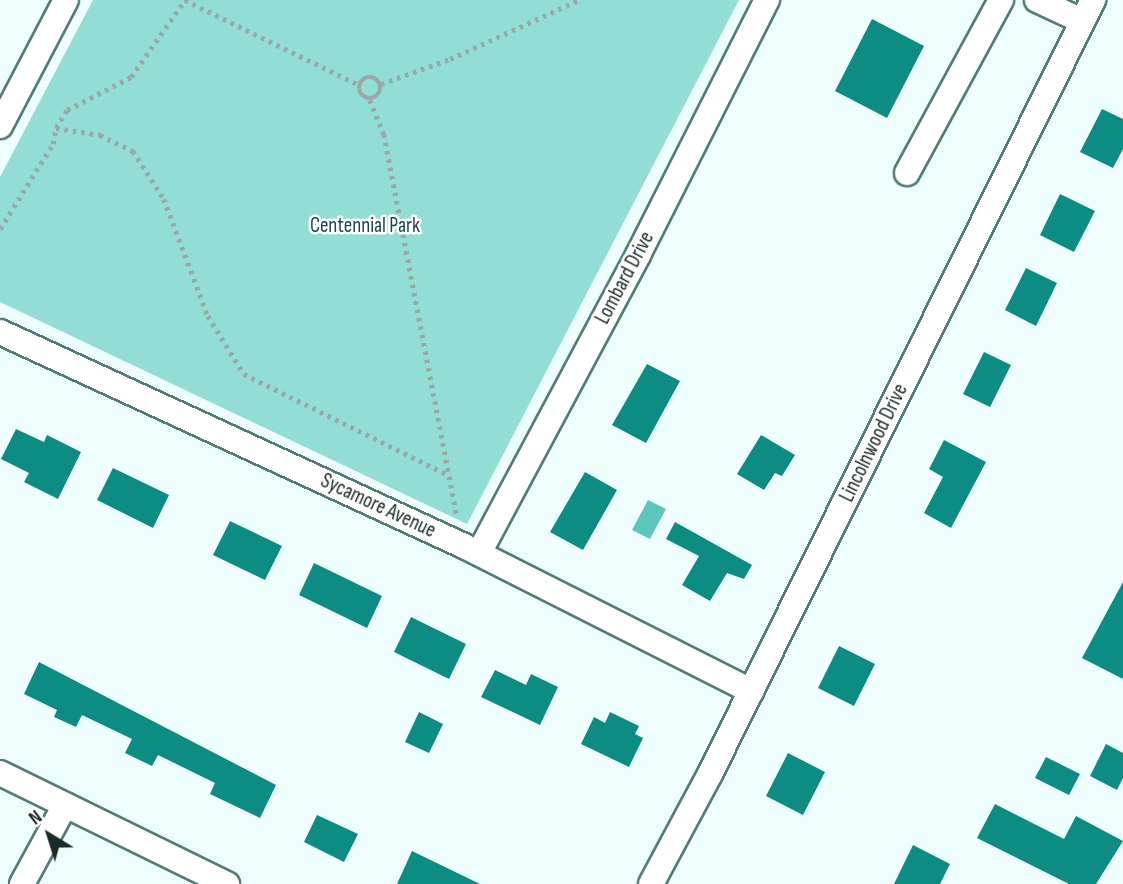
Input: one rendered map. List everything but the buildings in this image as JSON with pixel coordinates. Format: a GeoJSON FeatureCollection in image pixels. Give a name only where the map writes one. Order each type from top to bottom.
{"type":"FeatureCollection","features":[{"type":"Feature","properties":{"kind":"street"},"geometry":{"type":"LineString","coordinates":[[0,126],[66,0]]}},
{"type":"Feature","properties":{"kind":"street","name":"Lombard Drive"},"geometry":{"type":"LineString","coordinates":[[471,550],[766,0]]}},
{"type":"Feature","properties":{"kind":"street"},"geometry":{"type":"LineString","coordinates":[[906,173],[1001,0]]}},
{"type":"Feature","properties":{"kind":"street"},"geometry":{"type":"LineString","coordinates":[[1037,0],[1088,10]]}},
{"type":"Feature","properties":{"kind":"street","name":"Lincolnwood Drive"},"geometry":{"type":"LineString","coordinates":[[651,884],[751,691],[1088,10]]}},
{"type":"Feature","properties":{"kind":"street","name":"Sycamore Avenue"},"geometry":{"type":"LineString","coordinates":[[0,332],[471,550],[751,691]]}},
{"type":"Feature","properties":{"kind":"street"},"geometry":{"type":"LineString","coordinates":[[0,773],[227,884]]}},
{"type":"Feature","properties":{"kind":"street"},"geometry":{"type":"LineString","coordinates":[[22,884],[65,805]]}},
{"type":"Feature","properties":{"kind":"path"},"geometry":{"type":"LineString","coordinates":[[0,229],[53,144],[56,128],[67,110],[131,77],[155,49],[185,0],[359,85]]}},
{"type":"Feature","properties":{"kind":"path"},"geometry":{"type":"LineString","coordinates":[[381,84],[579,0]]}},
{"type":"Feature","properties":{"kind":"path"},"geometry":{"type":"LineString","coordinates":[[359,85],[370,76],[381,84]]}},
{"type":"Feature","properties":{"kind":"path"},"geometry":{"type":"LineString","coordinates":[[370,100],[378,97],[381,84]]}},
{"type":"Feature","properties":{"kind":"path"},"geometry":{"type":"LineString","coordinates":[[359,85],[359,92],[370,100],[384,134],[448,475],[471,550]]}},
{"type":"Feature","properties":{"kind":"path"},"geometry":{"type":"LineString","coordinates":[[56,128],[100,135],[133,151],[164,200],[208,316],[244,374],[448,475]]}},
{"type":"Feature","properties":{"kind":"green space","name":"Centennial Park"},"geometry":{"type":"Polygon","coordinates":[[[93,0],[739,0],[467,524],[0,302],[0,177],[93,0]]]}},
{"type":"Feature","properties":{"kind":"shaded area"},"geometry":{"type":"Polygon","coordinates":[[[648,500],[666,509],[650,539],[632,530],[648,500]]]}}]}
